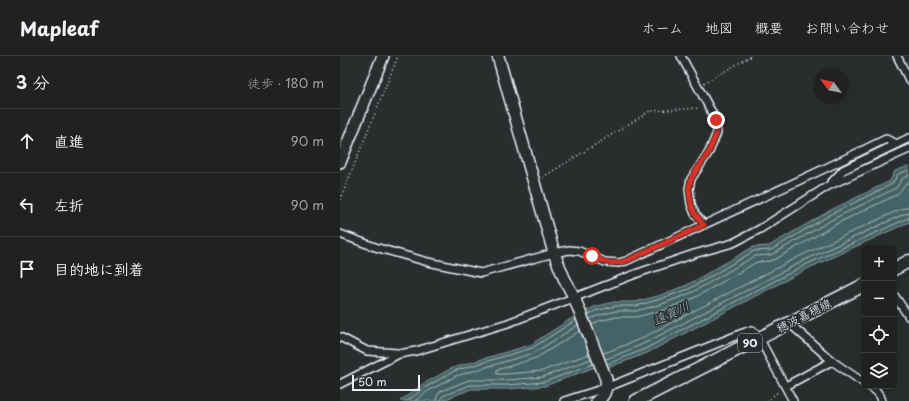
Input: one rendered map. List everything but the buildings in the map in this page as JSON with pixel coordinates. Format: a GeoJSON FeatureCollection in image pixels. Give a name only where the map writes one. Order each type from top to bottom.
{"type":"FeatureCollection","features":[{"type":"Feature","properties":{"kind":"main road"},"geometry":{"type":"LineString","coordinates":[[897,267],[909,261]]}},
{"type":"Feature","properties":{"kind":"main road","name":"穂波嘉穂線"},"geometry":{"type":"LineString","coordinates":[[636,401],[861,287]]}},
{"type":"Feature","properties":{"kind":"street"},"geometry":{"type":"LineString","coordinates":[[340,162],[383,56]]}},
{"type":"Feature","properties":{"kind":"street"},"geometry":{"type":"LineString","coordinates":[[498,56],[554,253],[575,300],[606,383],[605,393],[597,401]]}},
{"type":"Feature","properties":{"kind":"street"},"geometry":{"type":"LineString","coordinates":[[681,56],[716,120],[717,132],[709,152],[691,179],[689,189],[691,204],[695,214],[704,225]]}},
{"type":"Feature","properties":{"kind":"street"},"geometry":{"type":"LineString","coordinates":[[896,56],[909,80]]}},
{"type":"Feature","properties":{"kind":"street"},"geometry":{"type":"LineString","coordinates":[[828,186],[843,170],[909,138]]}},
{"type":"Feature","properties":{"kind":"street"},"geometry":{"type":"LineString","coordinates":[[340,234],[428,262],[481,273],[569,250],[579,251],[604,262],[619,263],[704,225],[886,139],[897,144]]}},
{"type":"Feature","properties":{"kind":"street"},"geometry":{"type":"LineString","coordinates":[[340,384],[399,354],[508,322],[575,300],[638,273],[694,254],[733,243],[760,229],[828,186],[909,149]]}},
{"type":"Feature","properties":{"kind":"street"},"geometry":{"type":"LineString","coordinates":[[897,299],[909,317]]}},
{"type":"Feature","properties":{"kind":"street"},"geometry":{"type":"LineString","coordinates":[[789,323],[832,362],[861,381]]}},
{"type":"Feature","properties":{"kind":"street"},"geometry":{"type":"LineString","coordinates":[[564,401],[606,383],[748,331],[753,331],[757,334],[793,401]]}},
{"type":"Feature","properties":{"kind":"street"},"geometry":{"type":"LineString","coordinates":[[340,337],[367,351],[399,354]]}},
{"type":"Feature","properties":{"kind":"street"},"geometry":{"type":"LineString","coordinates":[[786,386],[832,362]]}},
{"type":"Feature","properties":{"kind":"street"},"geometry":{"type":"LineString","coordinates":[[873,389],[877,392],[882,401]]}},
{"type":"Feature","properties":{"kind":"path"},"geometry":{"type":"LineString","coordinates":[[340,200],[398,56]]}},
{"type":"Feature","properties":{"kind":"path"},"geometry":{"type":"LineString","coordinates":[[698,87],[751,56]]}},
{"type":"Feature","properties":{"kind":"path"},"geometry":{"type":"LineString","coordinates":[[534,182],[650,111],[709,107]]}},
{"type":"Feature","properties":{"kind":"path"},"geometry":{"type":"LineString","coordinates":[[767,401],[786,386]]}},
{"type":"Feature","properties":{"kind":"water","name":"遠賀川"},"geometry":{"type":"Polygon","coordinates":[[[909,166],[909,222],[809,268],[647,353],[610,367],[592,368],[545,386],[507,389],[471,389],[441,401],[400,401],[423,384],[452,368],[530,345],[569,320],[594,307],[614,302],[635,302],[658,296],[687,285],[753,247],[769,246],[831,210],[890,181],[895,171],[909,166]]]}},
{"type":"Feature","properties":{"kind":"route"},"geometry":{"type":"LineString","coordinates":[[592,256],[604,262],[619,263],[704,225],[695,214],[691,204],[689,189],[691,179],[709,152],[717,132],[716,120]]}}]}
